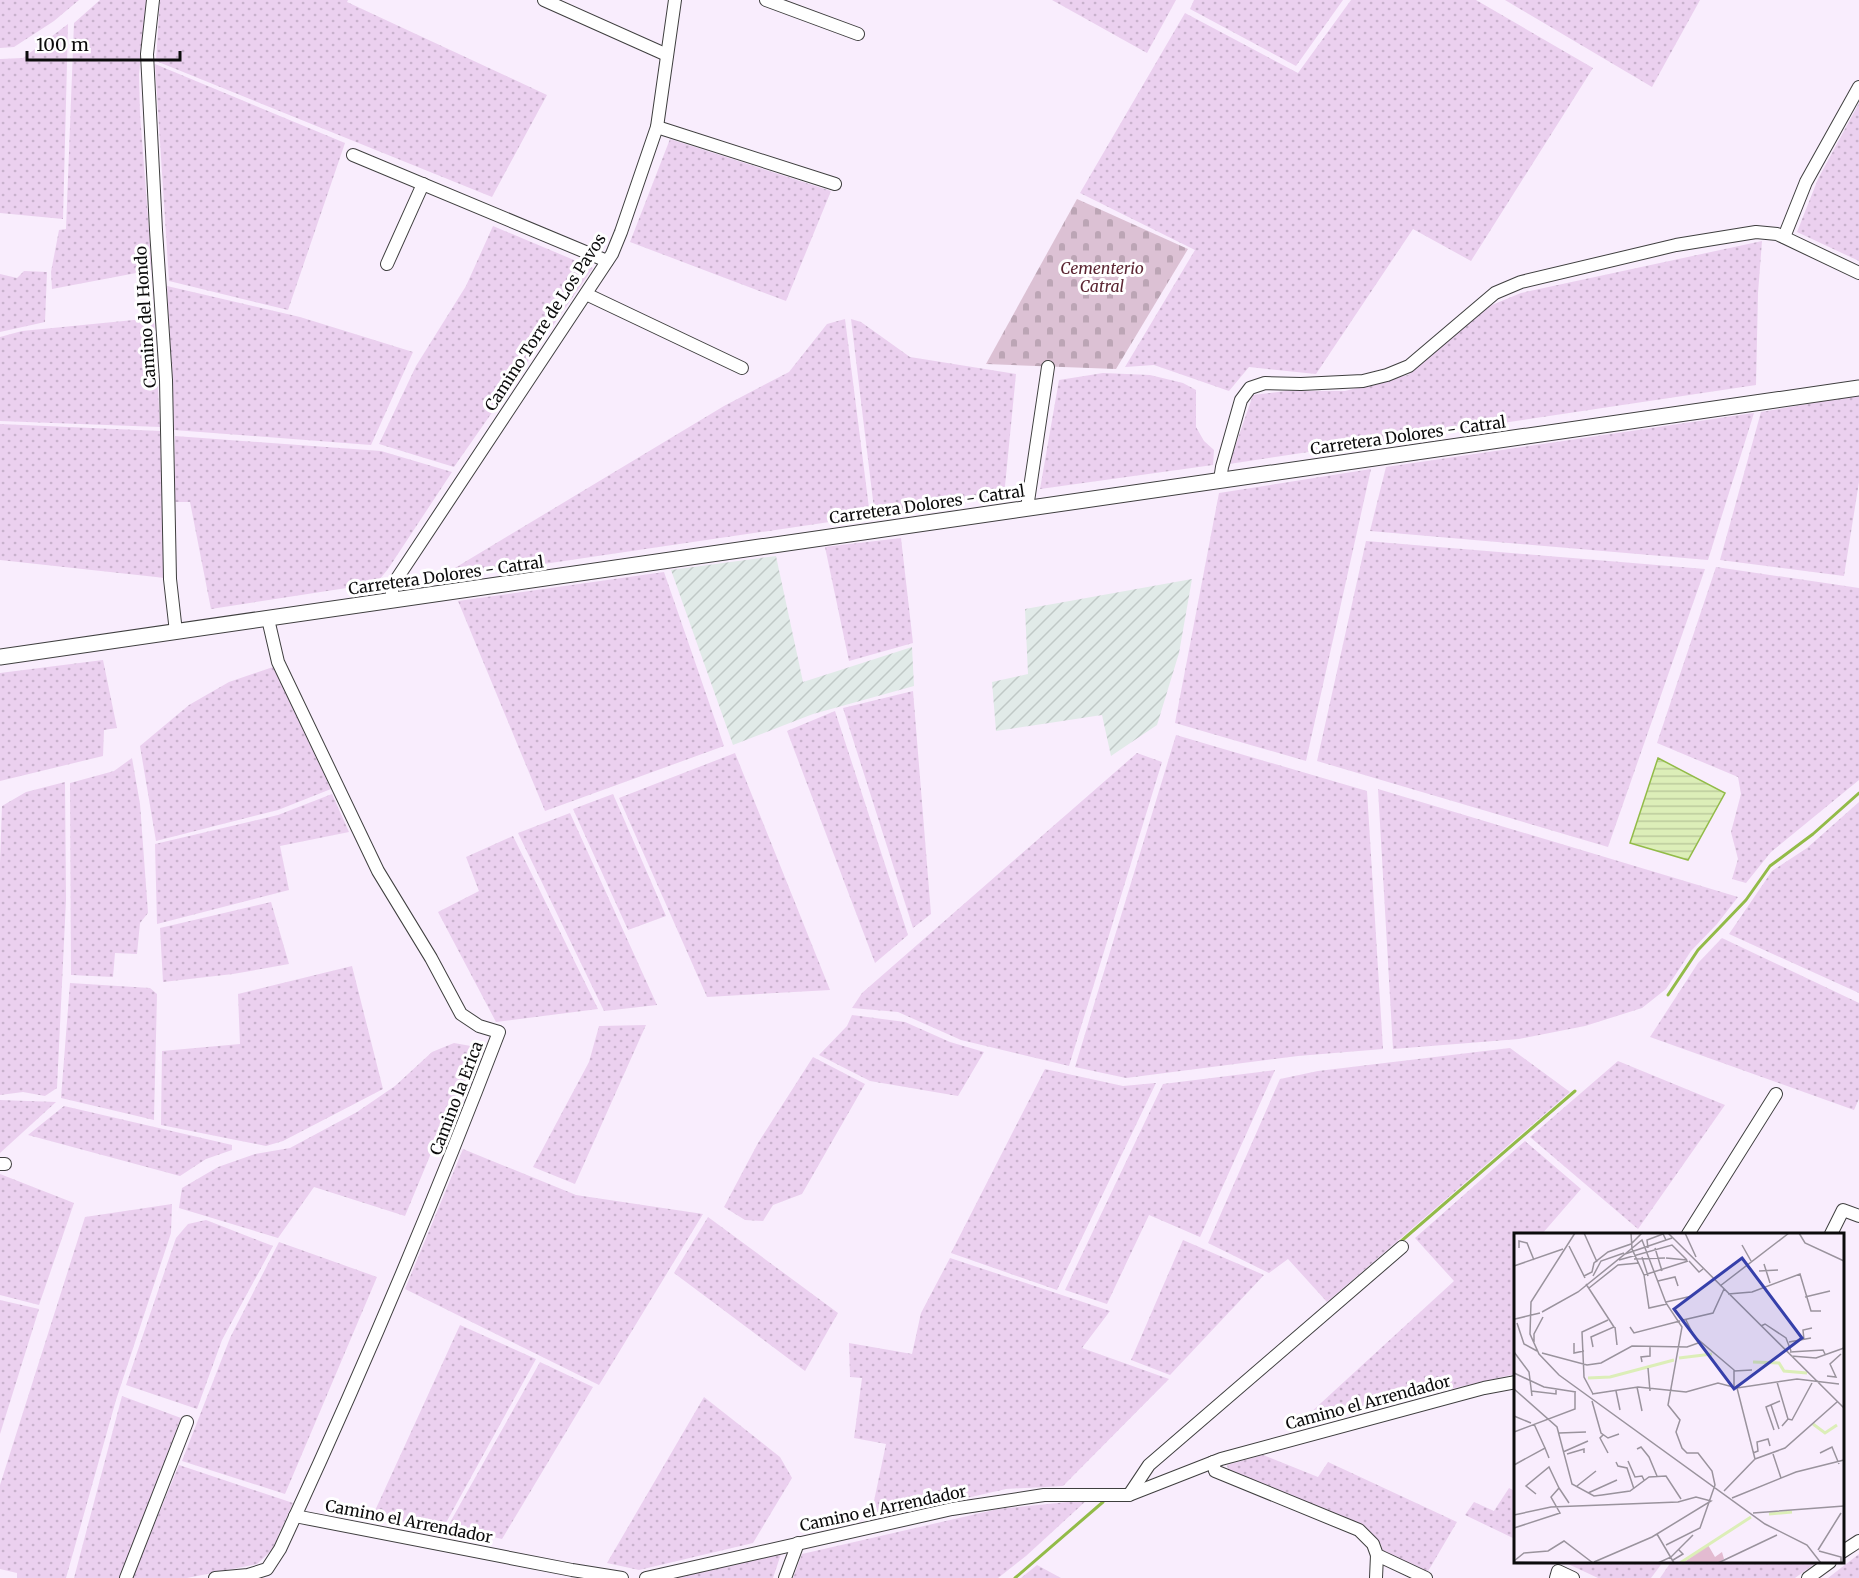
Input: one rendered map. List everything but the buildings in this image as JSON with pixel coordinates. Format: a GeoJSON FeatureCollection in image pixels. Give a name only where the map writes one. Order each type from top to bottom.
{"type":"FeatureCollection","features":[{"type":"Feature","properties":{"kind":"street","name":"Camino del Hondo"},"geometry":{"type":"LineString","coordinates":[[153,0],[147,54],[166,380],[170,579],[176,632]]}},
{"type":"Feature","properties":{"kind":"street"},"geometry":{"type":"LineString","coordinates":[[544,0],[667,55]]}},
{"type":"Feature","properties":{"kind":"street","name":"Camino Torre de Los Pavos"},"geometry":{"type":"LineString","coordinates":[[392,601],[392,586],[608,261],[621,232],[657,127],[675,0]]}},
{"type":"Feature","properties":{"kind":"street"},"geometry":{"type":"LineString","coordinates":[[766,0],[858,34]]}},
{"type":"Feature","properties":{"kind":"street"},"geometry":{"type":"LineString","coordinates":[[1784,237],[1806,182],[1859,87]]}},
{"type":"Feature","properties":{"kind":"street"},"geometry":{"type":"LineString","coordinates":[[657,127],[835,184]]}},
{"type":"Feature","properties":{"kind":"street"},"geometry":{"type":"LineString","coordinates":[[354,155],[608,261]]}},
{"type":"Feature","properties":{"kind":"street"},"geometry":{"type":"LineString","coordinates":[[387,264],[423,184]]}},
{"type":"Feature","properties":{"kind":"street"},"geometry":{"type":"LineString","coordinates":[[1220,480],[1241,400],[1250,388],[1265,383],[1311,384],[1363,381],[1386,375],[1409,366],[1495,293],[1521,282],[1676,245],[1756,232],[1777,234],[1859,273]]}},
{"type":"Feature","properties":{"kind":"street"},"geometry":{"type":"LineString","coordinates":[[586,294],[742,368]]}},
{"type":"Feature","properties":{"kind":"street"},"geometry":{"type":"LineString","coordinates":[[1027,508],[1048,367]]}},
{"type":"Feature","properties":{"kind":"street","name":"Carretera Dolores - Catral"},"geometry":{"type":"LineString","coordinates":[[0,657],[1859,388]]}},
{"type":"Feature","properties":{"kind":"street","name":"Camino la Erica"},"geometry":{"type":"LineString","coordinates":[[215,1578],[248,1575],[267,1569],[280,1549],[385,1317],[457,1143],[499,1032],[479,1026],[461,1014],[431,958],[378,871],[278,662],[267,620]]}},
{"type":"Feature","properties":{"kind":"street"},"geometry":{"type":"LineString","coordinates":[[1689,1233],[1776,1094]]}},
{"type":"Feature","properties":{"kind":"street"},"geometry":{"type":"LineString","coordinates":[[1832,1233],[1843,1210],[1859,1216]]}},
{"type":"Feature","properties":{"kind":"street"},"geometry":{"type":"LineString","coordinates":[[1129,1495],[1149,1465],[1402,1247]]}},
{"type":"Feature","properties":{"kind":"street","name":"Camino el Arrendador"},"geometry":{"type":"LineString","coordinates":[[646,1578],[952,1509],[1044,1496],[1129,1495],[1213,1462],[1484,1388],[1514,1382]]}},
{"type":"Feature","properties":{"kind":"street"},"geometry":{"type":"LineString","coordinates":[[126,1578],[187,1422]]}},
{"type":"Feature","properties":{"kind":"street"},"geometry":{"type":"LineString","coordinates":[[1213,1462],[1215,1471],[1359,1530],[1373,1544],[1377,1556],[1376,1578]]}},
{"type":"Feature","properties":{"kind":"street","name":"Camino el Arrendador"},"geometry":{"type":"LineString","coordinates":[[295,1516],[622,1578]]}},
{"type":"Feature","properties":{"kind":"street"},"geometry":{"type":"LineString","coordinates":[[1844,1551],[1859,1541]]}},
{"type":"Feature","properties":{"kind":"street"},"geometry":{"type":"LineString","coordinates":[[785,1578],[798,1543]]}},
{"type":"Feature","properties":{"kind":"street"},"geometry":{"type":"LineString","coordinates":[[1377,1556],[1426,1578]]}},
{"type":"Feature","properties":{"kind":"street"},"geometry":{"type":"LineString","coordinates":[[1808,1578],[1829,1563]]}},
{"type":"Feature","properties":{"kind":"street"},"geometry":{"type":"LineString","coordinates":[[1556,1578],[1558,1571],[1573,1578]]}},
{"type":"Feature","properties":{"kind":"shaded area"},"geometry":{"type":"Polygon","coordinates":[[[0,0],[79,0],[54,21],[14,47],[0,48],[0,0]]]}},
{"type":"Feature","properties":{"kind":"shaded area"},"geometry":{"type":"Polygon","coordinates":[[[100,0],[146,0],[139,74],[152,270],[52,289],[51,272],[59,230],[66,229],[74,23],[100,0]]]}},
{"type":"Feature","properties":{"kind":"shaded area"},"geometry":{"type":"Polygon","coordinates":[[[160,0],[348,0],[347,2],[547,95],[492,197],[156,61],[160,0]]]}},
{"type":"Feature","properties":{"kind":"shaded area"},"geometry":{"type":"Polygon","coordinates":[[[1052,0],[1176,0],[1147,53],[1052,0]]]}},
{"type":"Feature","properties":{"kind":"shaded area"},"geometry":{"type":"Polygon","coordinates":[[[1194,0],[1343,0],[1296,66],[1190,9],[1194,0]]]}},
{"type":"Feature","properties":{"kind":"shaded area"},"geometry":{"type":"Polygon","coordinates":[[[1351,0],[1476,0],[1593,68],[1471,261],[1413,229],[1316,374],[1249,367],[1229,391],[1154,365],[1125,367],[1195,250],[1080,193],[1185,13],[1298,73],[1351,0]]]}},
{"type":"Feature","properties":{"kind":"shaded area"},"geometry":{"type":"Polygon","coordinates":[[[1505,0],[1700,0],[1652,87],[1505,0]]]}},
{"type":"Feature","properties":{"kind":"shaded area"},"geometry":{"type":"Polygon","coordinates":[[[68,24],[63,219],[0,213],[0,59],[23,58],[68,24]]]}},
{"type":"Feature","properties":{"kind":"shaded area"},"geometry":{"type":"Polygon","coordinates":[[[155,64],[345,143],[288,310],[169,281],[155,64]]]}},
{"type":"Feature","properties":{"kind":"shaded area"},"geometry":{"type":"Polygon","coordinates":[[[1859,103],[1859,261],[1797,232],[1818,179],[1859,103]]]}},
{"type":"Feature","properties":{"kind":"shaded area"},"geometry":{"type":"Polygon","coordinates":[[[670,139],[831,191],[786,301],[630,242],[670,139]]]}},
{"type":"Feature","properties":{"kind":"shaded area"},"geometry":{"type":"Polygon","coordinates":[[[493,226],[593,268],[454,467],[379,444],[416,366],[466,286],[493,226]]]}},
{"type":"Feature","properties":{"kind":"shaded area"},"geometry":{"type":"Polygon","coordinates":[[[1762,241],[1758,293],[1756,385],[1229,464],[1253,395],[1286,391],[1345,391],[1408,375],[1487,307],[1521,293],[1762,241]]]}},
{"type":"Feature","properties":{"kind":"shaded area"},"geometry":{"type":"Polygon","coordinates":[[[24,271],[47,272],[45,322],[0,332],[0,274],[17,278],[24,271]]]}},
{"type":"Feature","properties":{"kind":"shaded area"},"geometry":{"type":"Polygon","coordinates":[[[167,286],[300,317],[413,352],[371,445],[174,430],[167,286]]]}},
{"type":"Feature","properties":{"kind":"shaded area"},"geometry":{"type":"Polygon","coordinates":[[[154,318],[160,427],[0,421],[0,337],[22,331],[154,318]]]}},
{"type":"Feature","properties":{"kind":"shaded area"},"geometry":{"type":"Polygon","coordinates":[[[845,319],[870,516],[435,580],[724,406],[789,372],[827,324],[845,319]]]}},
{"type":"Feature","properties":{"kind":"shaded area"},"geometry":{"type":"Polygon","coordinates":[[[851,319],[861,322],[910,357],[1016,374],[1004,496],[875,517],[851,319]]]}},
{"type":"Feature","properties":{"kind":"shaded area"},"geometry":{"type":"Polygon","coordinates":[[[1103,373],[1150,375],[1183,383],[1196,390],[1196,427],[1204,441],[1214,450],[1213,465],[1040,489],[1059,380],[1103,373]]]}},
{"type":"Feature","properties":{"kind":"shaded area"},"geometry":{"type":"Polygon","coordinates":[[[1859,395],[1859,482],[1844,576],[1720,560],[1761,412],[1859,395]]]}},
{"type":"Feature","properties":{"kind":"shaded area"},"geometry":{"type":"Polygon","coordinates":[[[1754,413],[1708,560],[1370,531],[1386,467],[1754,413]]]}},
{"type":"Feature","properties":{"kind":"shaded area"},"geometry":{"type":"Polygon","coordinates":[[[0,424],[160,431],[165,578],[0,560],[0,424]]]}},
{"type":"Feature","properties":{"kind":"shaded area"},"geometry":{"type":"Polygon","coordinates":[[[175,436],[381,451],[452,472],[379,580],[366,585],[211,609],[190,502],[174,502],[175,436]]]}},
{"type":"Feature","properties":{"kind":"shaded area"},"geometry":{"type":"Polygon","coordinates":[[[1371,469],[1306,761],[1175,723],[1219,493],[1371,469]]]}},
{"type":"Feature","properties":{"kind":"shaded area"},"geometry":{"type":"Polygon","coordinates":[[[901,538],[913,643],[849,661],[825,547],[901,538]]]}},
{"type":"Feature","properties":{"kind":"shaded area"},"geometry":{"type":"Polygon","coordinates":[[[1366,541],[1705,569],[1608,847],[1317,761],[1366,541]]]}},
{"type":"Feature","properties":{"kind":"shaded area"},"geometry":{"type":"Polygon","coordinates":[[[776,556],[803,682],[912,647],[914,686],[813,714],[733,745],[671,570],[776,556]]]}},
{"type":"Feature","properties":{"kind":"shaded area"},"geometry":{"type":"Polygon","coordinates":[[[1716,567],[1859,588],[1859,780],[1771,852],[1746,883],[1732,879],[1738,859],[1731,832],[1741,794],[1738,777],[1657,743],[1716,567]]]}},
{"type":"Feature","properties":{"kind":"shaded area"},"geometry":{"type":"Polygon","coordinates":[[[664,572],[724,746],[545,811],[458,601],[664,572]]]}},
{"type":"Feature","properties":{"kind":"shaded area"},"geometry":{"type":"Polygon","coordinates":[[[1192,579],[1179,653],[1157,725],[1111,756],[1102,715],[996,731],[992,682],[1028,674],[1025,609],[1192,579]]]}},
{"type":"Feature","properties":{"kind":"shaded area"},"geometry":{"type":"Polygon","coordinates":[[[103,660],[117,728],[104,730],[103,756],[0,781],[0,673],[103,660]]]}},
{"type":"Feature","properties":{"kind":"shaded area"},"geometry":{"type":"Polygon","coordinates":[[[273,667],[331,789],[278,810],[156,841],[140,746],[189,705],[229,682],[273,667]]]}},
{"type":"Feature","properties":{"kind":"shaded area"},"geometry":{"type":"Polygon","coordinates":[[[913,691],[931,914],[913,928],[843,708],[913,691]]]}},
{"type":"Feature","properties":{"kind":"shaded area"},"geometry":{"type":"Polygon","coordinates":[[[835,711],[908,935],[875,963],[787,731],[835,711]]]}},
{"type":"Feature","properties":{"kind":"shaded area"},"geometry":{"type":"Polygon","coordinates":[[[1176,735],[1367,791],[1383,1049],[1298,1056],[1126,1078],[1075,1067],[1176,735]]]}},
{"type":"Feature","properties":{"kind":"shaded area"},"geometry":{"type":"Polygon","coordinates":[[[735,753],[830,990],[707,997],[619,798],[735,753]]]}},
{"type":"Feature","properties":{"kind":"shaded area"},"geometry":{"type":"Polygon","coordinates":[[[1137,753],[1162,762],[1069,1066],[961,1040],[898,1012],[852,1008],[862,993],[1137,753]]]}},
{"type":"Feature","properties":{"kind":"shaded area"},"geometry":{"type":"Polygon","coordinates":[[[132,758],[140,804],[148,913],[140,923],[137,954],[115,953],[113,977],[71,975],[70,783],[114,771],[132,758]]]}},
{"type":"Feature","properties":{"kind":"shaded area"},"geometry":{"type":"Polygon","coordinates":[[[1658,758],[1725,793],[1688,860],[1630,843],[1658,758]]]}},
{"type":"Feature","properties":{"kind":"shaded area"},"geometry":{"type":"Polygon","coordinates":[[[65,782],[66,900],[57,1088],[45,1096],[23,1092],[0,1095],[2,806],[26,792],[65,782]]]}},
{"type":"Feature","properties":{"kind":"shaded area"},"geometry":{"type":"Polygon","coordinates":[[[1378,789],[1738,897],[1717,924],[1691,951],[1666,989],[1642,1008],[1585,1026],[1519,1039],[1393,1049],[1378,789]]]}},
{"type":"Feature","properties":{"kind":"shaded area"},"geometry":{"type":"Polygon","coordinates":[[[332,794],[349,832],[280,846],[289,890],[157,924],[155,844],[278,815],[332,794]]]}},
{"type":"Feature","properties":{"kind":"shaded area"},"geometry":{"type":"Polygon","coordinates":[[[613,794],[666,916],[628,930],[573,809],[613,794]]]}},
{"type":"Feature","properties":{"kind":"shaded area"},"geometry":{"type":"Polygon","coordinates":[[[1859,802],[1859,993],[1729,934],[1772,871],[1807,848],[1859,802]]]}},
{"type":"Feature","properties":{"kind":"shaded area"},"geometry":{"type":"Polygon","coordinates":[[[570,813],[657,1005],[604,1011],[518,833],[570,813]]]}},
{"type":"Feature","properties":{"kind":"shaded area"},"geometry":{"type":"Polygon","coordinates":[[[513,836],[598,1009],[496,1022],[438,912],[479,891],[466,857],[513,836]]]}},
{"type":"Feature","properties":{"kind":"shaded area"},"geometry":{"type":"Polygon","coordinates":[[[271,902],[289,964],[233,974],[163,982],[160,928],[271,902]]]}},
{"type":"Feature","properties":{"kind":"shaded area"},"geometry":{"type":"Polygon","coordinates":[[[1722,938],[1859,1003],[1859,1099],[1854,1110],[1650,1037],[1698,963],[1722,938]]]}},
{"type":"Feature","properties":{"kind":"shaded area"},"geometry":{"type":"Polygon","coordinates":[[[352,966],[383,1089],[283,1141],[266,1146],[161,1125],[162,1051],[240,1044],[238,994],[352,966]]]}},
{"type":"Feature","properties":{"kind":"shaded area"},"geometry":{"type":"Polygon","coordinates":[[[70,983],[150,988],[157,994],[154,1120],[61,1098],[70,983]]]}},
{"type":"Feature","properties":{"kind":"shaded area"},"geometry":{"type":"Polygon","coordinates":[[[852,1015],[905,1022],[950,1042],[984,1052],[958,1096],[870,1081],[819,1055],[847,1026],[852,1015]]]}},
{"type":"Feature","properties":{"kind":"shaded area"},"geometry":{"type":"Polygon","coordinates":[[[646,1025],[575,1184],[533,1167],[589,1062],[599,1026],[646,1025]]]}},
{"type":"Feature","properties":{"kind":"shaded area"},"geometry":{"type":"Polygon","coordinates":[[[454,1043],[482,1048],[439,1134],[405,1216],[314,1187],[278,1238],[179,1208],[182,1188],[218,1167],[255,1154],[290,1148],[357,1112],[395,1086],[432,1052],[454,1043]]]}},
{"type":"Feature","properties":{"kind":"shaded area"},"geometry":{"type":"Polygon","coordinates":[[[1510,1048],[1570,1092],[1327,1302],[1288,1259],[1269,1273],[1208,1243],[1280,1079],[1318,1071],[1510,1048]]]}},
{"type":"Feature","properties":{"kind":"shaded area"},"geometry":{"type":"Polygon","coordinates":[[[813,1057],[865,1084],[802,1194],[773,1205],[763,1221],[745,1220],[724,1207],[758,1143],[813,1057]]]}},
{"type":"Feature","properties":{"kind":"shaded area"},"geometry":{"type":"Polygon","coordinates":[[[1618,1061],[1725,1105],[1638,1229],[1530,1137],[1618,1061]]]}},
{"type":"Feature","properties":{"kind":"shaded area"},"geometry":{"type":"Polygon","coordinates":[[[1045,1069],[1123,1086],[1156,1083],[1057,1290],[951,1253],[1045,1069]]]}},
{"type":"Feature","properties":{"kind":"shaded area"},"geometry":{"type":"Polygon","coordinates":[[[1275,1070],[1200,1237],[1149,1215],[1107,1304],[1065,1290],[1163,1084],[1275,1070]]]}},
{"type":"Feature","properties":{"kind":"shaded area"},"geometry":{"type":"Polygon","coordinates":[[[0,1100],[56,1102],[0,1153],[0,1100]]]}},
{"type":"Feature","properties":{"kind":"shaded area"},"geometry":{"type":"Polygon","coordinates":[[[64,1106],[232,1145],[232,1150],[206,1159],[180,1176],[28,1135],[64,1106]]]}},
{"type":"Feature","properties":{"kind":"shaded area"},"geometry":{"type":"Polygon","coordinates":[[[1525,1141],[1581,1189],[1543,1233],[1514,1233],[1514,1374],[1297,1425],[1454,1281],[1415,1238],[1525,1141]]]}},
{"type":"Feature","properties":{"kind":"shaded area"},"geometry":{"type":"Polygon","coordinates":[[[463,1149],[576,1195],[703,1214],[599,1385],[405,1289],[463,1149]]]}},
{"type":"Feature","properties":{"kind":"shaded area"},"geometry":{"type":"Polygon","coordinates":[[[0,1174],[74,1203],[39,1305],[0,1295],[0,1174]]]}},
{"type":"Feature","properties":{"kind":"shaded area"},"geometry":{"type":"Polygon","coordinates":[[[172,1204],[171,1233],[116,1400],[66,1578],[17,1578],[17,1573],[0,1569],[0,1485],[85,1217],[172,1204]]]}},
{"type":"Feature","properties":{"kind":"shaded area"},"geometry":{"type":"Polygon","coordinates":[[[708,1217],[838,1313],[805,1371],[674,1273],[708,1217]]]}},
{"type":"Feature","properties":{"kind":"shaded area"},"geometry":{"type":"Polygon","coordinates":[[[206,1220],[273,1246],[222,1340],[197,1409],[126,1385],[176,1238],[188,1224],[206,1220]]]}},
{"type":"Feature","properties":{"kind":"shaded area"},"geometry":{"type":"Polygon","coordinates":[[[1183,1240],[1264,1275],[1170,1375],[1131,1360],[1183,1240]]]}},
{"type":"Feature","properties":{"kind":"shaded area"},"geometry":{"type":"Polygon","coordinates":[[[279,1242],[377,1277],[285,1494],[182,1461],[230,1338],[279,1242]]]}},
{"type":"Feature","properties":{"kind":"shaded area"},"geometry":{"type":"Polygon","coordinates":[[[950,1258],[1110,1311],[1082,1348],[1169,1379],[1063,1486],[1006,1489],[870,1520],[886,1444],[854,1438],[862,1378],[850,1377],[849,1343],[912,1354],[921,1313],[950,1258]]]}},
{"type":"Feature","properties":{"kind":"shaded area"},"geometry":{"type":"Polygon","coordinates":[[[0,1300],[39,1309],[0,1434],[0,1300]]]}},
{"type":"Feature","properties":{"kind":"shaded area"},"geometry":{"type":"Polygon","coordinates":[[[460,1325],[536,1359],[442,1530],[373,1515],[460,1325]]]}},
{"type":"Feature","properties":{"kind":"shaded area"},"geometry":{"type":"Polygon","coordinates":[[[540,1362],[593,1387],[502,1539],[448,1526],[540,1362]]]}},
{"type":"Feature","properties":{"kind":"shaded area"},"geometry":{"type":"Polygon","coordinates":[[[122,1396],[181,1418],[120,1578],[74,1578],[122,1396]]]}},
{"type":"Feature","properties":{"kind":"shaded area"},"geometry":{"type":"Polygon","coordinates":[[[704,1397],[780,1457],[792,1478],[753,1543],[639,1570],[607,1563],[704,1397]]]}},
{"type":"Feature","properties":{"kind":"shaded area"},"geometry":{"type":"Polygon","coordinates":[[[1263,1455],[1318,1477],[1328,1462],[1457,1522],[1427,1573],[1383,1554],[1381,1544],[1367,1529],[1229,1472],[1227,1465],[1263,1455]]]}},
{"type":"Feature","properties":{"kind":"shaded area"},"geometry":{"type":"Polygon","coordinates":[[[179,1465],[293,1503],[272,1550],[257,1564],[187,1578],[132,1578],[179,1465]]]}},
{"type":"Feature","properties":{"kind":"shaded area"},"geometry":{"type":"Polygon","coordinates":[[[1509,1488],[1514,1490],[1514,1539],[1465,1515],[1474,1502],[1494,1511],[1509,1488]]]}},
{"type":"Feature","properties":{"kind":"shaded area"},"geometry":{"type":"Polygon","coordinates":[[[1087,1500],[1026,1556],[998,1578],[793,1578],[802,1554],[998,1509],[1087,1500]]]}},
{"type":"Feature","properties":{"kind":"shaded area"},"geometry":{"type":"Polygon","coordinates":[[[781,1554],[773,1578],[674,1578],[781,1554]]]}},
{"type":"Feature","properties":{"kind":"shaded area"},"geometry":{"type":"Polygon","coordinates":[[[1859,1554],[1859,1578],[1828,1578],[1859,1554]]]}},
{"type":"Feature","properties":{"kind":"shaded area"},"geometry":{"type":"Polygon","coordinates":[[[1662,1563],[1651,1578],[1598,1578],[1568,1564],[1662,1563]]]}},
{"type":"Feature","properties":{"kind":"shaded area"},"geometry":{"type":"Polygon","coordinates":[[[1670,1563],[1816,1563],[1795,1578],[1660,1578],[1670,1563]]]}},
{"type":"Feature","properties":{"kind":"shaded area"},"geometry":{"type":"Polygon","coordinates":[[[1037,1565],[1061,1578],[1021,1578],[1037,1565]]]}},
{"type":"Feature","properties":{"kind":"green space","name":"Cementerio Catral"},"geometry":{"type":"Polygon","coordinates":[[[1077,199],[1188,249],[1116,369],[986,364],[1077,199]]]}},
{"type":"Feature","properties":{"kind":"waterway"},"geometry":{"type":"LineString","coordinates":[[1668,995],[1698,950],[1746,900],[1770,866],[1813,834],[1859,793]]}},
{"type":"Feature","properties":{"kind":"waterway"},"geometry":{"type":"LineString","coordinates":[[1399,1243],[1575,1091]]}},
{"type":"Feature","properties":{"kind":"waterway"},"geometry":{"type":"LineString","coordinates":[[1015,1578],[1103,1502]]}}]}
